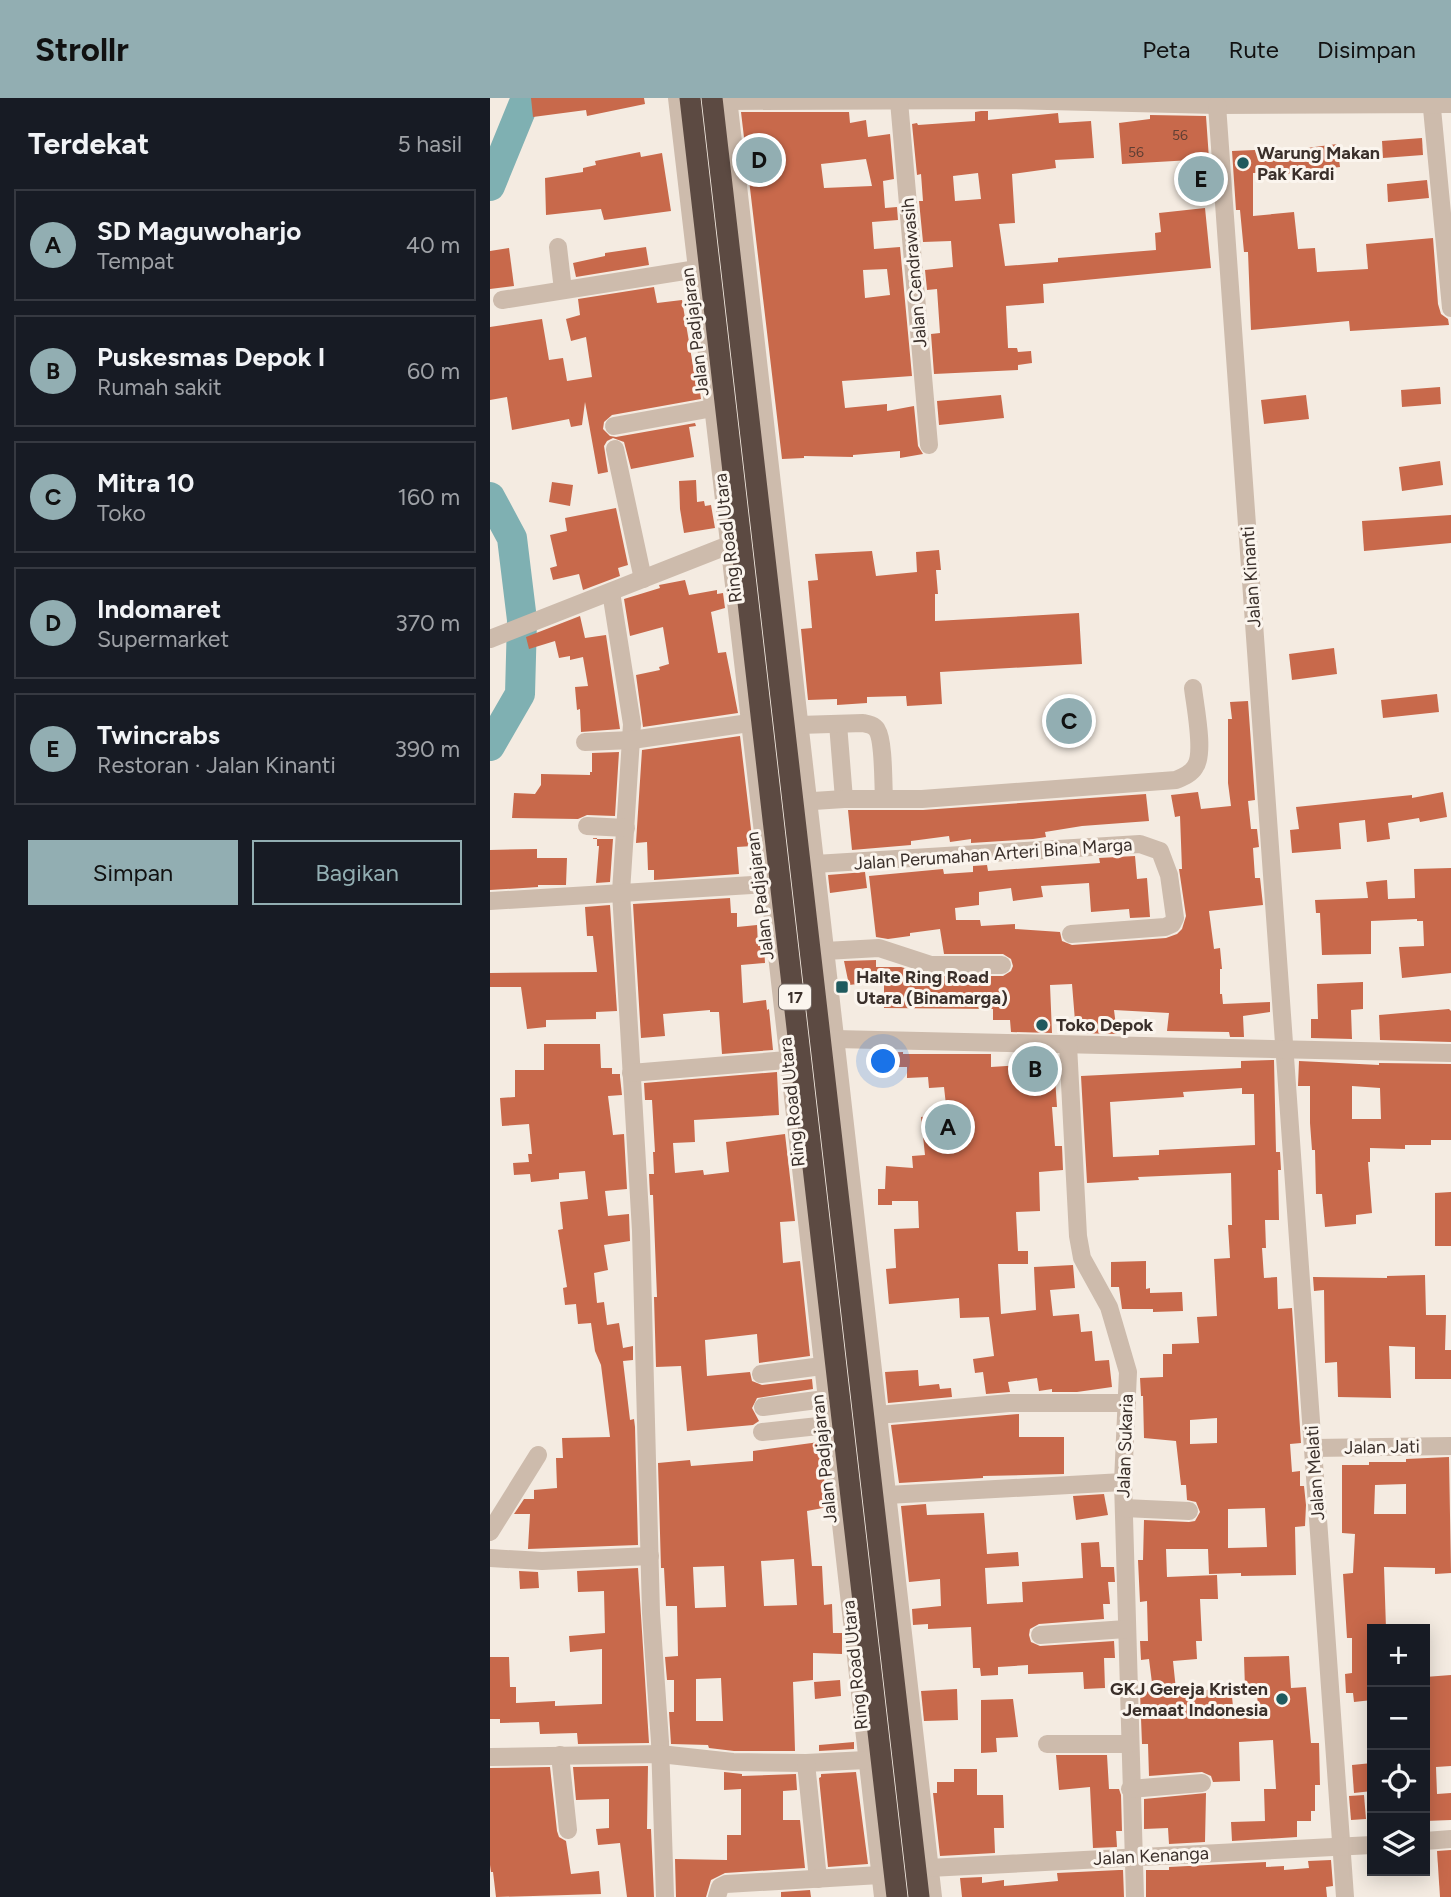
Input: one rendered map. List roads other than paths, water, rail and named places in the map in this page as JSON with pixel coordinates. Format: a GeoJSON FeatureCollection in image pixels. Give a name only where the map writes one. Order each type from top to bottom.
{"type":"FeatureCollection","features":[{"type":"Feature","properties":{"kind":"highway","name":"Jalan Padjajaran"},"geometry":{"type":"LineString","coordinates":[[690,98],[696,208],[811,1210],[897,1897]]}},
{"type":"Feature","properties":{"kind":"highway","name":"17"},"geometry":{"type":"LineString","coordinates":[[723,99],[902,1688],[919,1897]]}},
{"type":"Feature","properties":{"kind":"street","name":"Ring Road Utara"},"geometry":{"type":"LineString","coordinates":[[677,98],[696,208],[697,269],[787,1060],[811,1210],[825,1399],[883,1897]]}},
{"type":"Feature","properties":{"kind":"street"},"geometry":{"type":"LineString","coordinates":[[933,1897],[902,1688],[878,1415],[839,1129],[835,1039],[815,864],[801,802],[799,725],[723,99],[1003,99],[1217,104],[1432,101],[1451,104]]}},
{"type":"Feature","properties":{"kind":"street","name":"Jalan Cendrawasih"},"geometry":{"type":"LineString","coordinates":[[899,101],[929,445]]}},
{"type":"Feature","properties":{"kind":"street"},"geometry":{"type":"LineString","coordinates":[[1432,101],[1451,308]]}},
{"type":"Feature","properties":{"kind":"street","name":"Jalan Kinanti"},"geometry":{"type":"LineString","coordinates":[[1217,104],[1285,1050]]}},
{"type":"Feature","properties":{"kind":"street"},"geometry":{"type":"LineString","coordinates":[[558,247],[563,290]]}},
{"type":"Feature","properties":{"kind":"street"},"geometry":{"type":"LineString","coordinates":[[502,300],[697,269]]}},
{"type":"Feature","properties":{"kind":"street"},"geometry":{"type":"LineString","coordinates":[[614,426],[713,408]]}},
{"type":"Feature","properties":{"kind":"street"},"geometry":{"type":"LineString","coordinates":[[615,449],[643,579]]}},
{"type":"Feature","properties":{"kind":"street"},"geometry":{"type":"LineString","coordinates":[[490,639],[729,545]]}},
{"type":"Feature","properties":{"kind":"street"},"geometry":{"type":"LineString","coordinates":[[611,592],[632,724],[621,892],[642,1245],[650,1556],[665,1897]]}},
{"type":"Feature","properties":{"kind":"street"},"geometry":{"type":"LineString","coordinates":[[801,802],[884,798],[897,801],[1176,780],[1186,776],[1195,767],[1200,756],[1193,688]]}},
{"type":"Feature","properties":{"kind":"street"},"geometry":{"type":"LineString","coordinates":[[585,742],[632,740],[749,723]]}},
{"type":"Feature","properties":{"kind":"street"},"geometry":{"type":"LineString","coordinates":[[838,723],[844,799]]}},
{"type":"Feature","properties":{"kind":"street"},"geometry":{"type":"LineString","coordinates":[[799,725],[870,724],[877,729],[884,798]]}},
{"type":"Feature","properties":{"kind":"street"},"geometry":{"type":"LineString","coordinates":[[587,826],[626,828]]}},
{"type":"Feature","properties":{"kind":"street","name":"Jalan Perumahan Arteri Bina Marga"},"geometry":{"type":"LineString","coordinates":[[815,864],[1140,844],[1160,851],[1169,875],[1175,918],[1172,924],[1165,928],[1071,934]]}},
{"type":"Feature","properties":{"kind":"street"},"geometry":{"type":"LineString","coordinates":[[490,901],[769,884]]}},
{"type":"Feature","properties":{"kind":"street"},"geometry":{"type":"LineString","coordinates":[[825,951],[879,948],[931,965],[1002,965]]}},
{"type":"Feature","properties":{"kind":"street"},"geometry":{"type":"LineString","coordinates":[[835,1039],[1451,1053]]}},
{"type":"Feature","properties":{"kind":"street","name":"Jalan Sukaria"},"geometry":{"type":"LineString","coordinates":[[1068,1045],[1078,1236],[1082,1258],[1109,1307],[1128,1372],[1123,1482],[1135,1897]]}},
{"type":"Feature","properties":{"kind":"street","name":"Jalan Melati"},"geometry":{"type":"LineString","coordinates":[[1285,1050],[1314,1448],[1342,1744],[1345,1897]]}},
{"type":"Feature","properties":{"kind":"street"},"geometry":{"type":"LineString","coordinates":[[631,1073],[787,1060]]}},
{"type":"Feature","properties":{"kind":"street"},"geometry":{"type":"LineString","coordinates":[[761,1374],[822,1366]]}},
{"type":"Feature","properties":{"kind":"street"},"geometry":{"type":"LineString","coordinates":[[763,1407],[825,1399]]}},
{"type":"Feature","properties":{"kind":"street"},"geometry":{"type":"LineString","coordinates":[[878,1415],[1009,1403],[1127,1403]]}},
{"type":"Feature","properties":{"kind":"street"},"geometry":{"type":"LineString","coordinates":[[762,1432],[828,1425]]}},
{"type":"Feature","properties":{"kind":"street","name":"Jalan Jati"},"geometry":{"type":"LineString","coordinates":[[1314,1448],[1451,1446]]}},
{"type":"Feature","properties":{"kind":"street"},"geometry":{"type":"LineString","coordinates":[[490,1532],[538,1455]]}},
{"type":"Feature","properties":{"kind":"street"},"geometry":{"type":"LineString","coordinates":[[887,1495],[1123,1482]]}},
{"type":"Feature","properties":{"kind":"street"},"geometry":{"type":"LineString","coordinates":[[1124,1508],[1189,1511]]}},
{"type":"Feature","properties":{"kind":"street"},"geometry":{"type":"LineString","coordinates":[[490,1558],[542,1561],[650,1556]]}},
{"type":"Feature","properties":{"kind":"street"},"geometry":{"type":"LineString","coordinates":[[1040,1635],[1126,1629]]}},
{"type":"Feature","properties":{"kind":"street"},"geometry":{"type":"LineString","coordinates":[[1047,1744],[1129,1744]]}},
{"type":"Feature","properties":{"kind":"street"},"geometry":{"type":"LineString","coordinates":[[490,1757],[660,1754],[733,1762],[866,1760]]}},
{"type":"Feature","properties":{"kind":"street"},"geometry":{"type":"LineString","coordinates":[[560,1755],[568,1830]]}},
{"type":"Feature","properties":{"kind":"street"},"geometry":{"type":"LineString","coordinates":[[806,1763],[818,1879]]}},
{"type":"Feature","properties":{"kind":"street"},"geometry":{"type":"LineString","coordinates":[[1130,1789],[1202,1783]]}},
{"type":"Feature","properties":{"kind":"street"},"geometry":{"type":"LineString","coordinates":[[1430,1841],[1451,1839]]}},
{"type":"Feature","properties":{"kind":"street","name":"Jalan Kenanga"},"geometry":{"type":"LineString","coordinates":[[929,1868],[1367,1845]]}},
{"type":"Feature","properties":{"kind":"street"},"geometry":{"type":"LineString","coordinates":[[717,1897],[720,1887],[726,1884],[778,1889],[818,1879],[880,1875]]}},
{"type":"Feature","properties":{"kind":"waterway"},"geometry":{"type":"LineString","coordinates":[[490,186],[526,98]]}},
{"type":"Feature","properties":{"kind":"waterway"},"geometry":{"type":"LineString","coordinates":[[490,497],[512,538],[522,620],[520,694],[490,746]]}},
{"type":"Feature","properties":{"kind":"place","name":"Indomaret"},"geometry":{"type":"Point","coordinates":[759,160]}},
{"type":"Feature","properties":{"kind":"place","name":"Warung Makan Pak Kardi"},"geometry":{"type":"Point","coordinates":[1243,163]}},
{"type":"Feature","properties":{"kind":"place","name":"Twincrabs"},"geometry":{"type":"Point","coordinates":[1201,179]}},
{"type":"Feature","properties":{"kind":"place","name":"Mitra 10"},"geometry":{"type":"Point","coordinates":[1069,721]}},
{"type":"Feature","properties":{"kind":"place","name":"Halte Ring Road Utara (Binamarga)"},"geometry":{"type":"Point","coordinates":[842,987]}},
{"type":"Feature","properties":{"kind":"place","name":"Toko Depok"},"geometry":{"type":"Point","coordinates":[1042,1025]}},
{"type":"Feature","properties":{"kind":"place","name":"Puskesmas Depok I"},"geometry":{"type":"Point","coordinates":[1035,1069]}},
{"type":"Feature","properties":{"kind":"place","name":"SD Maguwoharjo"},"geometry":{"type":"Point","coordinates":[948,1127]}},
{"type":"Feature","properties":{"kind":"place","name":"GKJ Gereja Kristen Jemaat Indonesia"},"geometry":{"type":"Point","coordinates":[1282,1699]}}]}
